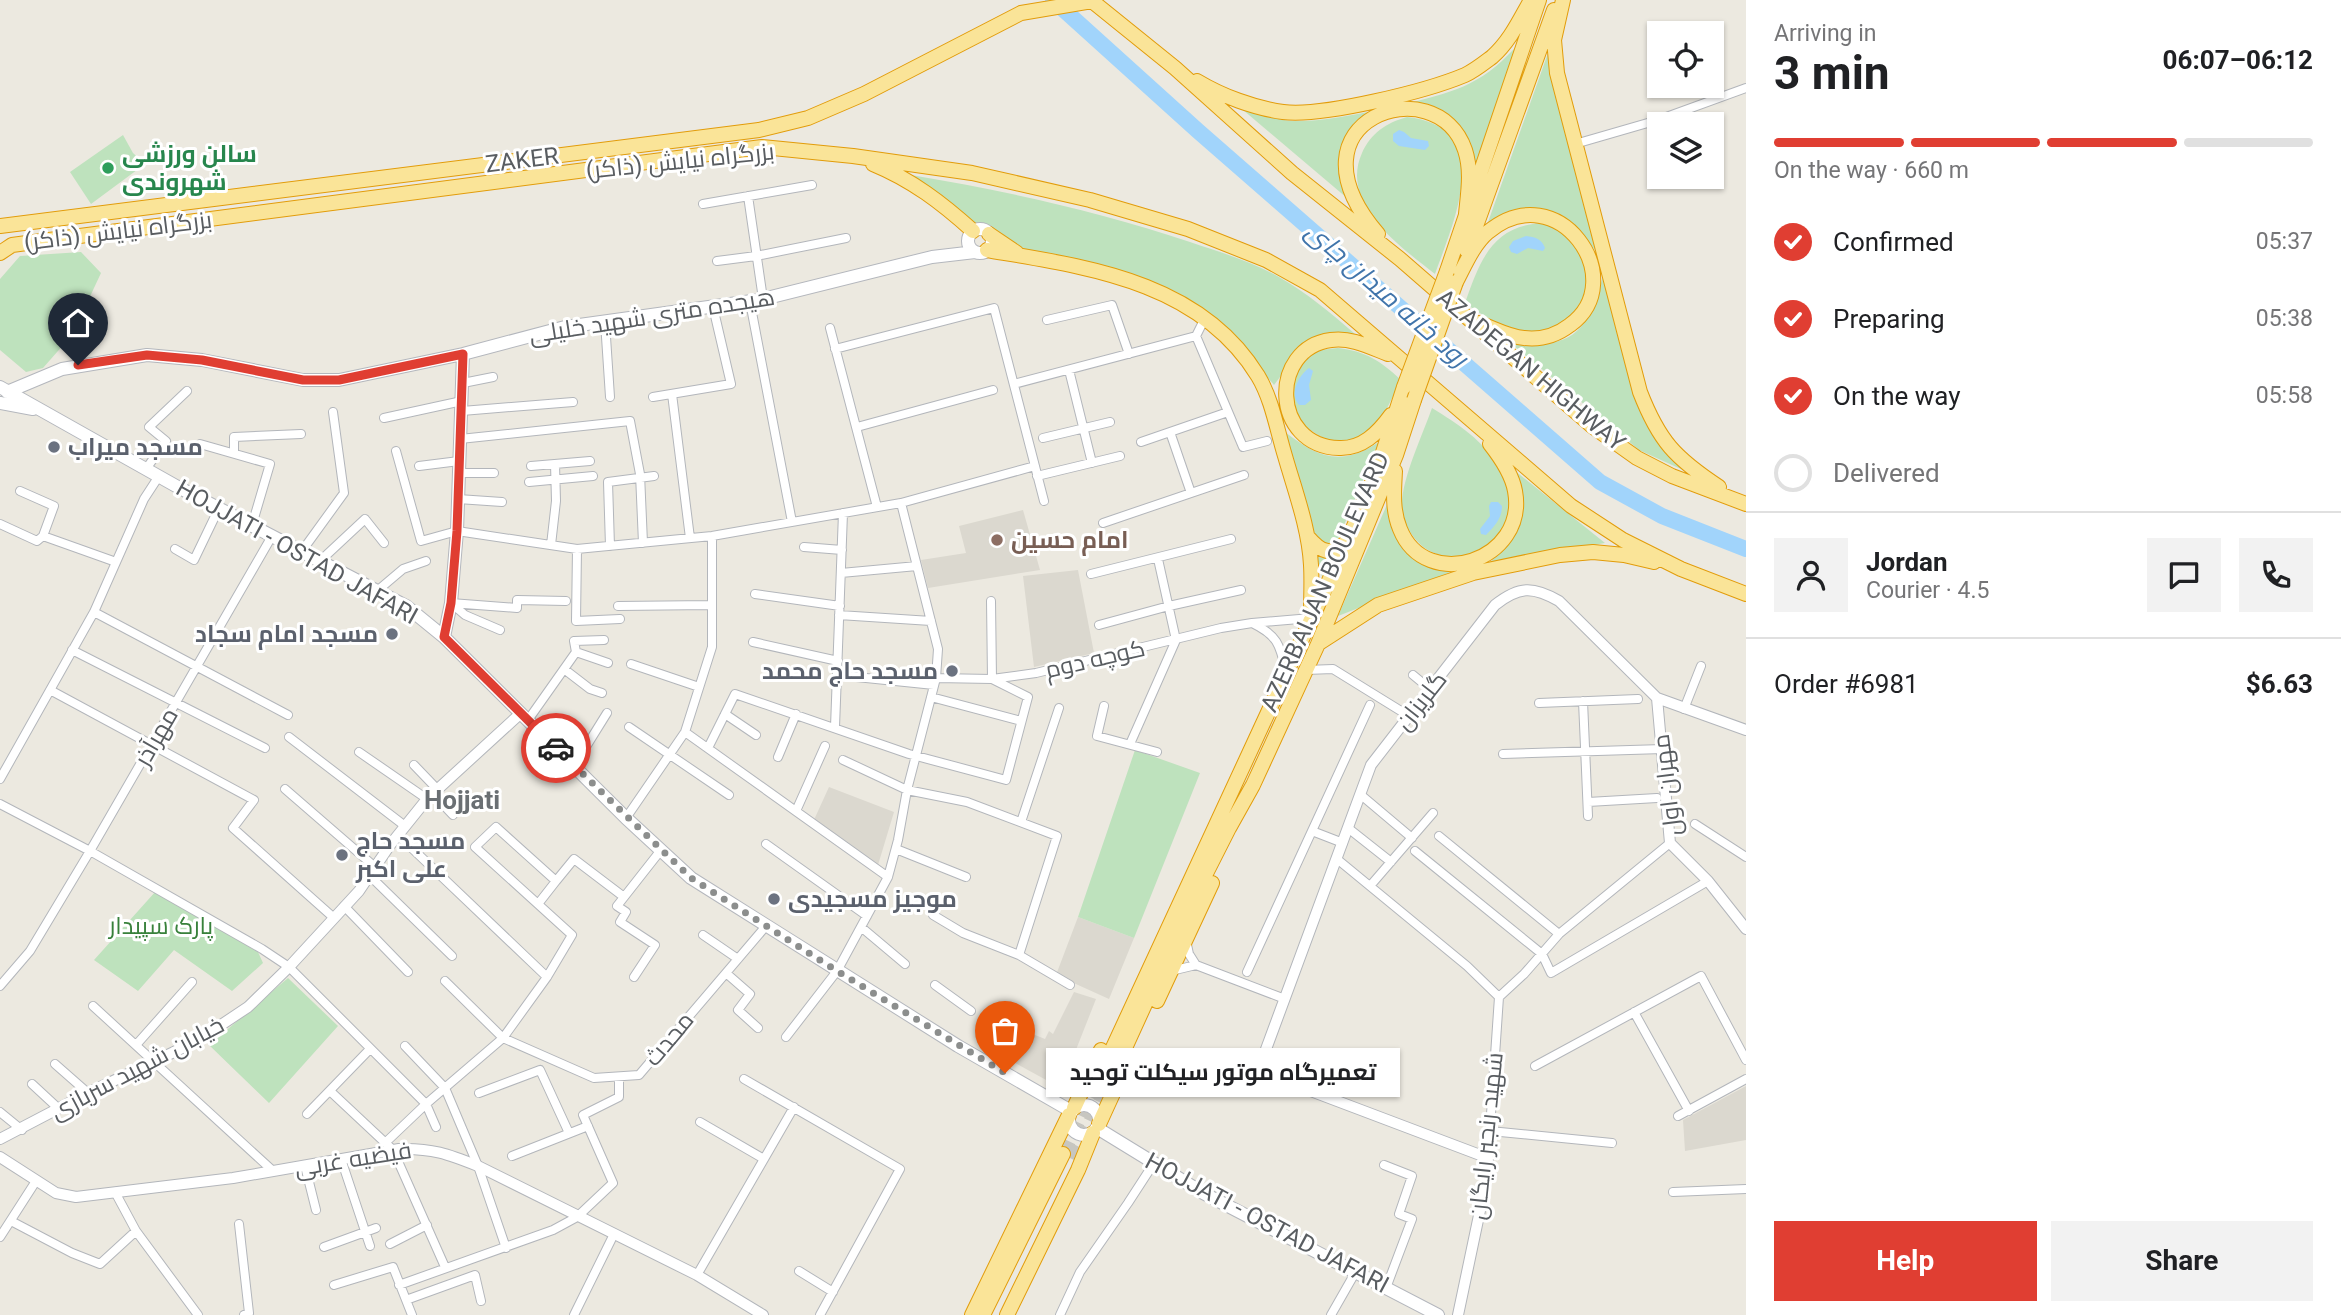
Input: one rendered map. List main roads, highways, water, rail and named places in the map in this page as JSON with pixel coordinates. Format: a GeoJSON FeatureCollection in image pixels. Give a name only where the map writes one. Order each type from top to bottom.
{"type":"FeatureCollection","features":[{"type":"Feature","properties":{"kind":"highway"},"geometry":{"type":"LineString","coordinates":[[1175,68],[1206,86],[1283,112],[1340,108],[1433,87],[1468,74],[1491,58],[1508,41],[1531,0]]}},
{"type":"Feature","properties":{"kind":"highway"},"geometry":{"type":"LineString","coordinates":[[1451,276],[1466,215],[1539,0]]}},
{"type":"Feature","properties":{"kind":"highway"},"geometry":{"type":"LineString","coordinates":[[1560,0],[1554,40],[1556,72],[1640,392],[1653,425],[1672,452],[1690,468],[1745,504]]}},
{"type":"Feature","properties":{"kind":"highway"},"geometry":{"type":"LineString","coordinates":[[1560,0],[1451,276],[1404,387],[1390,417],[1377,433],[1363,444],[1346,449],[1327,448],[1310,441],[1296,428],[1287,411],[1285,393],[1289,375],[1298,359],[1312,346],[1330,340],[1349,340],[1402,360],[1477,426],[1571,506],[1623,540],[1681,569],[1746,594]]}},
{"type":"Feature","properties":{"kind":"highway"},"geometry":{"type":"LineString","coordinates":[[1092,1],[1175,68],[1292,173],[1400,259]]}},
{"type":"Feature","properties":{"kind":"highway","name":"ZAKER"},"geometry":{"type":"LineString","coordinates":[[0,226],[759,130],[808,118],[864,93],[1021,13],[1092,1]]}},
{"type":"Feature","properties":{"kind":"highway"},"geometry":{"type":"LineString","coordinates":[[1400,259],[1357,207],[1348,186],[1346,152],[1354,135],[1367,121],[1386,111],[1408,108],[1427,112],[1444,120],[1456,132],[1469,169],[1466,215]]}},
{"type":"Feature","properties":{"kind":"highway","name":"بزرگراه نیایش (ذاکر)"},"geometry":{"type":"LineString","coordinates":[[3,248],[762,148],[853,156],[972,173],[1090,200],[1188,229],[1266,260],[1320,290],[1402,360]]}},
{"type":"Feature","properties":{"kind":"highway"},"geometry":{"type":"LineString","coordinates":[[853,156],[895,173],[947,208]]}},
{"type":"Feature","properties":{"kind":"highway"},"geometry":{"type":"LineString","coordinates":[[938,168],[933,173],[933,181],[947,208],[976,244],[1021,256],[1073,264],[1118,275],[1156,290],[1190,307],[1242,353],[1259,378],[1269,401],[1308,537],[1311,618]]}},
{"type":"Feature","properties":{"kind":"highway"},"geometry":{"type":"LineString","coordinates":[[1451,276],[1486,233],[1520,215],[1542,216],[1561,223],[1577,235],[1587,252],[1592,272],[1592,290],[1586,306],[1576,320],[1560,332],[1542,338],[1524,338],[1470,319]]}},
{"type":"Feature","properties":{"kind":"highway"},"geometry":{"type":"LineString","coordinates":[[0,232],[39,225],[47,219]]}},
{"type":"Feature","properties":{"kind":"highway"},"geometry":{"type":"LineString","coordinates":[[989,234],[1021,256]]}},
{"type":"Feature","properties":{"kind":"highway","name":"AZADEGAN HIGHWAY"},"geometry":{"type":"LineString","coordinates":[[1400,259],[1592,426],[1637,458],[1672,476],[1745,504]]}},
{"type":"Feature","properties":{"kind":"highway","name":"AZERBAIJAN BOULEVARD"},"geometry":{"type":"LineString","coordinates":[[1253,785],[1318,644],[1396,455],[1451,276]]}},
{"type":"Feature","properties":{"kind":"highway","name":"AZERBAIJAN BOULEVARD"},"geometry":{"type":"LineString","coordinates":[[1103,1081],[1239,774],[1347,541],[1378,468],[1404,387]]}},
{"type":"Feature","properties":{"kind":"highway"},"geometry":{"type":"LineString","coordinates":[[1396,455],[1395,513],[1401,531],[1413,549],[1434,562],[1456,564],[1478,560],[1504,540],[1517,511],[1515,489],[1504,464],[1477,426]]}},
{"type":"Feature","properties":{"kind":"highway"},"geometry":{"type":"LineString","coordinates":[[1308,537],[1316,546],[1326,551],[1337,550],[1347,541]]}},
{"type":"Feature","properties":{"kind":"highway"},"geometry":{"type":"LineString","coordinates":[[1318,644],[1378,606],[1473,573],[1560,555],[1593,552],[1624,555],[1681,569]]}},
{"type":"Feature","properties":{"kind":"highway"},"geometry":{"type":"LineString","coordinates":[[1007,1315],[1065,1160],[1071,1111],[1103,1081],[1171,971],[1238,827],[1253,785]]}},
{"type":"Feature","properties":{"kind":"highway"},"geometry":{"type":"LineString","coordinates":[[972,1315],[1065,1160],[1096,1128],[1103,1081],[1228,828],[1253,785]]}},
{"type":"Feature","properties":{"kind":"highway"},"geometry":{"type":"LineString","coordinates":[[983,1315],[1065,1160]]}},
{"type":"Feature","properties":{"kind":"highway"},"geometry":{"type":"LineString","coordinates":[[998,1315],[1065,1160]]}},
{"type":"Feature","properties":{"kind":"main road"},"geometry":{"type":"LineString","coordinates":[[976,244],[991,243],[989,234]]}},
{"type":"Feature","properties":{"kind":"main road","name":"هیجده متری شهید خلیلی"},"geometry":{"type":"LineString","coordinates":[[2,394],[62,369],[147,355],[202,360],[303,380],[339,380],[463,354],[530,335],[756,300],[976,244]]}},
{"type":"Feature","properties":{"kind":"main road"},"geometry":{"type":"LineString","coordinates":[[444,637],[451,603],[457,531],[463,354]]}},
{"type":"Feature","properties":{"kind":"main road","name":"HOJJATI - OSTAD JAFARI"},"geometry":{"type":"LineString","coordinates":[[2,394],[44,411],[146,469],[406,606],[444,637],[626,818],[691,878],[837,971],[1071,1111]]}},
{"type":"Feature","properties":{"kind":"main road"},"geometry":{"type":"LineString","coordinates":[[1083,1105],[1092,1107],[1098,1114],[1096,1128],[1080,1135],[1074,1133],[1068,1121],[1071,1111],[1083,1105]]}},
{"type":"Feature","properties":{"kind":"main road","name":"HOJJATI - OSTAD JAFARI"},"geometry":{"type":"LineString","coordinates":[[1096,1128],[1203,1193],[1438,1315]]}},
{"type":"Feature","properties":{"kind":"water"},"geometry":{"type":"Polygon","coordinates":[[[1399,130],[1411,138],[1428,141],[1429,146],[1425,150],[1399,146],[1393,141],[1393,134],[1399,130]]]}},
{"type":"Feature","properties":{"kind":"water"},"geometry":{"type":"Polygon","coordinates":[[[1526,236],[1540,241],[1545,248],[1543,251],[1528,248],[1517,254],[1511,252],[1509,247],[1513,241],[1526,236]]]}},
{"type":"Feature","properties":{"kind":"water"},"geometry":{"type":"Polygon","coordinates":[[[1309,368],[1313,371],[1309,385],[1311,400],[1305,405],[1299,405],[1295,396],[1296,385],[1309,368]]]}},
{"type":"Feature","properties":{"kind":"water"},"geometry":{"type":"Polygon","coordinates":[[[1491,502],[1498,502],[1502,506],[1501,514],[1486,535],[1481,534],[1480,529],[1490,516],[1491,502]]]}},
{"type":"Feature","properties":{"kind":"waterway","name":"رود خانه میدان چای"},"geometry":{"type":"LineString","coordinates":[[1053,0],[1198,131],[1600,482],[1662,516],[1746,549]]}},
{"type":"Feature","properties":{"kind":"tunnel"},"geometry":{"type":"LineString","coordinates":[[1063,1154],[1098,1080]]}},
{"type":"Feature","properties":{"kind":"tunnel"},"geometry":{"type":"LineString","coordinates":[[1072,1159],[1109,1083]]}},
{"type":"Feature","properties":{"kind":"place","name":"سالن ورزشی شهروندی"},"geometry":{"type":"Point","coordinates":[108,168]}},
{"type":"Feature","properties":{"kind":"place","name":"مسجد میراب"},"geometry":{"type":"Point","coordinates":[54,447]}},
{"type":"Feature","properties":{"kind":"place","name":"امام حسین"},"geometry":{"type":"Point","coordinates":[997,540]}},
{"type":"Feature","properties":{"kind":"place","name":"مسجد امام سجاد"},"geometry":{"type":"Point","coordinates":[392,634]}},
{"type":"Feature","properties":{"kind":"place","name":"مسجد حاج محمد"},"geometry":{"type":"Point","coordinates":[952,671]}},
{"type":"Feature","properties":{"kind":"place","name":"مسجد حاج علی اکبر"},"geometry":{"type":"Point","coordinates":[342,855]}},
{"type":"Feature","properties":{"kind":"place","name":"موجیز مسجیدی"},"geometry":{"type":"Point","coordinates":[774,899]}},
{"type":"Feature","properties":{"kind":"place","name":"تعمیرگاه موتور سیکلت توحید"},"geometry":{"type":"Point","coordinates":[1005,1073]}},
{"type":"Feature","properties":{"kind":"district","name":"Hojjati"},"geometry":{"type":"Point","coordinates":[462,800]}},
{"type":"Feature","properties":{"kind":"park label","name":"پارک سپیدار"},"geometry":{"type":"Point","coordinates":[161,926]}}]}
